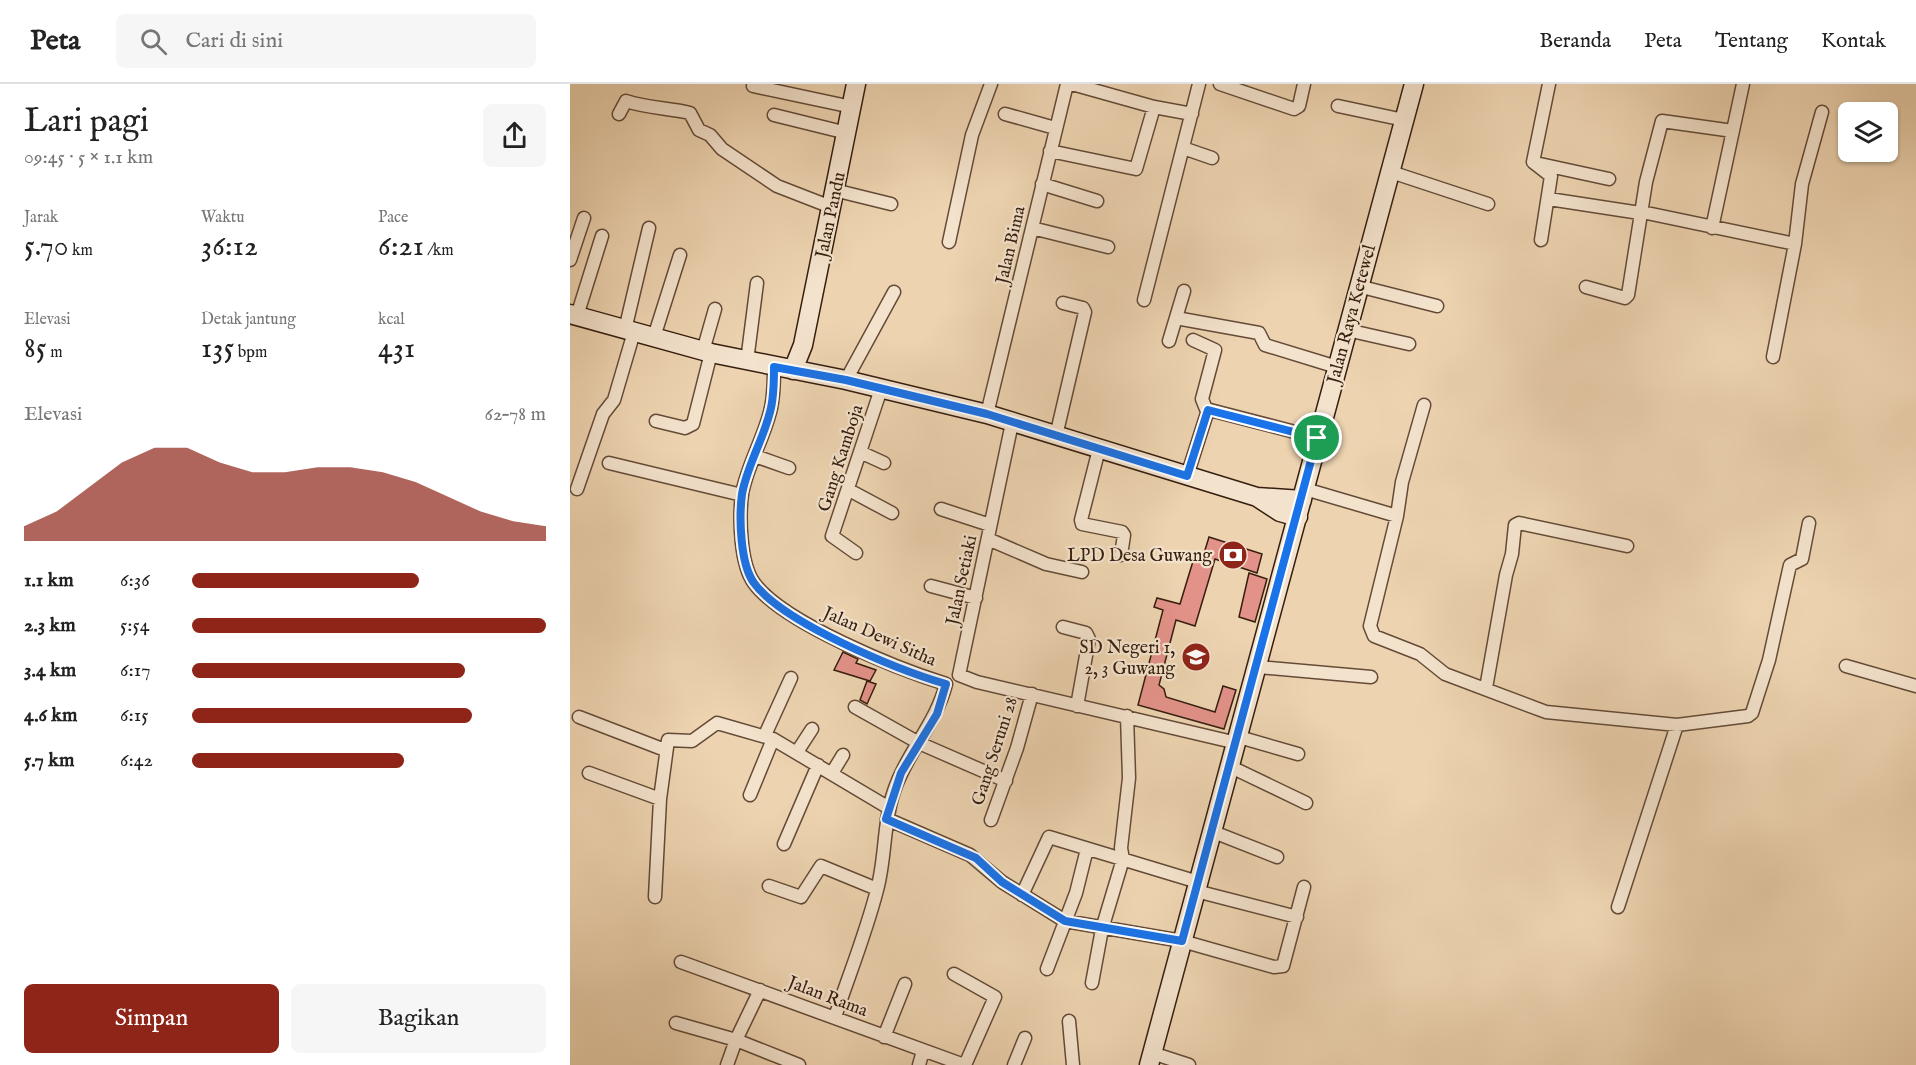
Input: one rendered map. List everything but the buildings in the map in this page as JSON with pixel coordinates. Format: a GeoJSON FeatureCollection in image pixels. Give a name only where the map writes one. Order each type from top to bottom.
{"type":"FeatureCollection","features":[{"type":"Feature","properties":{"kind":"street","name":"Jalan Pandu"},"geometry":{"type":"LineString","coordinates":[[793,370],[803,345],[856,84]]}},
{"type":"Feature","properties":{"kind":"street"},"geometry":{"type":"LineString","coordinates":[[949,242],[966,158],[991,84]]}},
{"type":"Feature","properties":{"kind":"street"},"geometry":{"type":"LineString","coordinates":[[1070,84],[1154,107],[1192,114]]}},
{"type":"Feature","properties":{"kind":"street","name":"Jalan Bima"},"geometry":{"type":"LineString","coordinates":[[987,414],[1055,128],[1070,84]]}},
{"type":"Feature","properties":{"kind":"street"},"geometry":{"type":"LineString","coordinates":[[1144,300],[1199,84]]}},
{"type":"Feature","properties":{"kind":"street"},"geometry":{"type":"LineString","coordinates":[[1220,84],[1292,108],[1297,107],[1304,84]]}},
{"type":"Feature","properties":{"kind":"street","name":"Jalan Raya Ketewel"},"geometry":{"type":"LineString","coordinates":[[1150,1059],[1258,667],[1388,171],[1414,84]]}},
{"type":"Feature","properties":{"kind":"street"},"geometry":{"type":"LineString","coordinates":[[1533,162],[1549,84]]}},
{"type":"Feature","properties":{"kind":"street"},"geometry":{"type":"LineString","coordinates":[[1712,228],[1743,84]]}},
{"type":"Feature","properties":{"kind":"street"},"geometry":{"type":"LineString","coordinates":[[753,86],[852,107]]}},
{"type":"Feature","properties":{"kind":"street"},"geometry":{"type":"LineString","coordinates":[[618,114],[626,101],[644,107],[666,107],[690,113],[699,130],[710,135],[722,148],[777,186],[832,198],[891,204]]}},
{"type":"Feature","properties":{"kind":"street"},"geometry":{"type":"LineString","coordinates":[[1338,106],[1404,120]]}},
{"type":"Feature","properties":{"kind":"street"},"geometry":{"type":"LineString","coordinates":[[1050,150],[1135,170],[1138,167],[1154,107]]}},
{"type":"Feature","properties":{"kind":"street"},"geometry":{"type":"LineString","coordinates":[[1773,357],[1795,244],[1796,217],[1802,184],[1822,112]]}},
{"type":"Feature","properties":{"kind":"street"},"geometry":{"type":"LineString","coordinates":[[1005,114],[1055,128]]}},
{"type":"Feature","properties":{"kind":"street"},"geometry":{"type":"LineString","coordinates":[[774,116],[847,133]]}},
{"type":"Feature","properties":{"kind":"street"},"geometry":{"type":"LineString","coordinates":[[1586,287],[1627,297],[1646,182],[1662,121],[1733,131]]}},
{"type":"Feature","properties":{"kind":"street"},"geometry":{"type":"LineString","coordinates":[[1183,148],[1212,158]]}},
{"type":"Feature","properties":{"kind":"street"},"geometry":{"type":"LineString","coordinates":[[1533,162],[1610,179]]}},
{"type":"Feature","properties":{"kind":"street"},"geometry":{"type":"LineString","coordinates":[[1533,162],[1550,175],[1549,199],[1541,240]]}},
{"type":"Feature","properties":{"kind":"street"},"geometry":{"type":"LineString","coordinates":[[1388,171],[1488,204]]}},
{"type":"Feature","properties":{"kind":"street"},"geometry":{"type":"LineString","coordinates":[[1042,184],[1097,201]]}},
{"type":"Feature","properties":{"kind":"street"},"geometry":{"type":"LineString","coordinates":[[1549,199],[1641,213],[1795,244]]}},
{"type":"Feature","properties":{"kind":"street"},"geometry":{"type":"LineString","coordinates":[[570,260],[584,218]]}},
{"type":"Feature","properties":{"kind":"street"},"geometry":{"type":"LineString","coordinates":[[577,489],[603,414],[614,400],[630,331],[649,228]]}},
{"type":"Feature","properties":{"kind":"street"},"geometry":{"type":"LineString","coordinates":[[1032,228],[1108,247]]}},
{"type":"Feature","properties":{"kind":"street"},"geometry":{"type":"LineString","coordinates":[[602,237],[573,315],[707,352],[846,380],[987,414],[1257,497],[1397,516]]}},
{"type":"Feature","properties":{"kind":"street"},"geometry":{"type":"LineString","coordinates":[[654,338],[680,255]]}},
{"type":"Feature","properties":{"kind":"street"},"geometry":{"type":"LineString","coordinates":[[747,361],[757,283]]}},
{"type":"Feature","properties":{"kind":"street"},"geometry":{"type":"LineString","coordinates":[[1358,286],[1437,306]]}},
{"type":"Feature","properties":{"kind":"street"},"geometry":{"type":"LineString","coordinates":[[1170,341],[1184,291]]}},
{"type":"Feature","properties":{"kind":"street"},"geometry":{"type":"LineString","coordinates":[[846,380],[894,292]]}},
{"type":"Feature","properties":{"kind":"street"},"geometry":{"type":"LineString","coordinates":[[1056,436],[1085,312],[1083,308],[1064,303]]}},
{"type":"Feature","properties":{"kind":"street"},"geometry":{"type":"LineString","coordinates":[[656,421],[685,428],[693,424],[715,309]]}},
{"type":"Feature","properties":{"kind":"street"},"geometry":{"type":"LineString","coordinates":[[1176,318],[1259,333],[1265,345],[1336,368]]}},
{"type":"Feature","properties":{"kind":"street"},"geometry":{"type":"LineString","coordinates":[[1347,330],[1409,345]]}},
{"type":"Feature","properties":{"kind":"street"},"geometry":{"type":"LineString","coordinates":[[1187,476],[1208,410],[1202,399],[1215,350],[1193,340]]}},
{"type":"Feature","properties":{"kind":"street","name":"Jalan Pandu"},"geometry":{"type":"LineString","coordinates":[[803,345],[811,373]]}},
{"type":"Feature","properties":{"kind":"street","name":"Jalan Dewi Sitha"},"geometry":{"type":"LineString","coordinates":[[774,367],[770,413],[742,495],[741,539],[752,581],[768,600],[844,643],[897,667],[946,684],[937,714],[901,773],[888,814],[877,889],[835,1017]]}},
{"type":"Feature","properties":{"kind":"street","name":"Gang Kamboja"},"geometry":{"type":"LineString","coordinates":[[856,553],[833,538],[881,389]]}},
{"type":"Feature","properties":{"kind":"street"},"geometry":{"type":"LineString","coordinates":[[1424,405],[1402,482],[1397,516],[1370,626],[1374,636],[1420,654],[1445,674],[1546,712],[1677,725],[1741,718],[1752,713],[1769,660],[1790,565],[1802,559],[1809,523]]}},
{"type":"Feature","properties":{"kind":"street"},"geometry":{"type":"LineString","coordinates":[[1208,410],[1317,438]]}},
{"type":"Feature","properties":{"kind":"street","name":"Jalan Setiaki"},"geometry":{"type":"LineString","coordinates":[[959,675],[1012,423]]}},
{"type":"Feature","properties":{"kind":"street"},"geometry":{"type":"LineString","coordinates":[[1099,449],[1081,520],[1082,524],[1122,532],[1124,535],[1121,555]]}},
{"type":"Feature","properties":{"kind":"street"},"geometry":{"type":"LineString","coordinates":[[860,453],[884,463]]}},
{"type":"Feature","properties":{"kind":"street"},"geometry":{"type":"LineString","coordinates":[[755,456],[789,468]]}},
{"type":"Feature","properties":{"kind":"street"},"geometry":{"type":"LineString","coordinates":[[609,463],[742,495]]}},
{"type":"Feature","properties":{"kind":"street"},"geometry":{"type":"LineString","coordinates":[[849,490],[892,513]]}},
{"type":"Feature","properties":{"kind":"street"},"geometry":{"type":"LineString","coordinates":[[941,509],[990,525]]}},
{"type":"Feature","properties":{"kind":"street"},"geometry":{"type":"LineString","coordinates":[[1486,688],[1506,575],[1512,554],[1515,525],[1519,523],[1627,546]]}},
{"type":"Feature","properties":{"kind":"street"},"geometry":{"type":"LineString","coordinates":[[988,539],[1046,564],[1082,572]]}},
{"type":"Feature","properties":{"kind":"street"},"geometry":{"type":"LineString","coordinates":[[931,586],[976,598]]}},
{"type":"Feature","properties":{"kind":"street"},"geometry":{"type":"LineString","coordinates":[[1063,627],[1086,633],[1089,639],[1077,706]]}},
{"type":"Feature","properties":{"kind":"street"},"geometry":{"type":"LineString","coordinates":[[1846,666],[1916,686]]}},
{"type":"Feature","properties":{"kind":"street"},"geometry":{"type":"LineString","coordinates":[[1258,667],[1371,677]]}},
{"type":"Feature","properties":{"kind":"street"},"geometry":{"type":"LineString","coordinates":[[946,684],[959,675],[977,682],[1077,706],[1298,754]]}},
{"type":"Feature","properties":{"kind":"street"},"geometry":{"type":"LineString","coordinates":[[750,795],[791,678]]}},
{"type":"Feature","properties":{"kind":"street","name":"Gang Seruni 28"},"geometry":{"type":"LineString","coordinates":[[991,820],[1006,781],[1032,694]]}},
{"type":"Feature","properties":{"kind":"street"},"geometry":{"type":"LineString","coordinates":[[855,707],[919,743],[1006,781]]}},
{"type":"Feature","properties":{"kind":"street"},"geometry":{"type":"LineString","coordinates":[[1092,982],[1102,929],[1123,859],[1121,848],[1129,778],[1126,716]]}},
{"type":"Feature","properties":{"kind":"street"},"geometry":{"type":"LineString","coordinates":[[579,717],[665,750]]}},
{"type":"Feature","properties":{"kind":"street"},"geometry":{"type":"LineString","coordinates":[[655,897],[660,799],[668,740],[692,741],[713,723],[723,723],[769,737],[797,752],[832,773],[888,814],[970,855],[1022,896],[1065,921],[1182,941],[1281,967],[1304,887]]}},
{"type":"Feature","properties":{"kind":"street"},"geometry":{"type":"LineString","coordinates":[[1618,907],[1677,725]]}},
{"type":"Feature","properties":{"kind":"street"},"geometry":{"type":"LineString","coordinates":[[797,752],[812,729]]}},
{"type":"Feature","properties":{"kind":"street"},"geometry":{"type":"LineString","coordinates":[[832,773],[843,755]]}},
{"type":"Feature","properties":{"kind":"street"},"geometry":{"type":"LineString","coordinates":[[784,844],[818,765]]}},
{"type":"Feature","properties":{"kind":"street"},"geometry":{"type":"LineString","coordinates":[[1229,766],[1306,803]]}},
{"type":"Feature","properties":{"kind":"street"},"geometry":{"type":"LineString","coordinates":[[590,774],[660,799]]}},
{"type":"Feature","properties":{"kind":"street"},"geometry":{"type":"LineString","coordinates":[[1212,831],[1277,857]]}},
{"type":"Feature","properties":{"kind":"street"},"geometry":{"type":"LineString","coordinates":[[1022,896],[1048,838],[1123,859],[1197,887],[1297,917]]}},
{"type":"Feature","properties":{"kind":"street"},"geometry":{"type":"LineString","coordinates":[[1047,969],[1076,893],[1087,849]]}},
{"type":"Feature","properties":{"kind":"street"},"geometry":{"type":"LineString","coordinates":[[769,886],[801,897],[821,866],[877,889]]}},
{"type":"Feature","properties":{"kind":"street","name":"Jalan Rama"},"geometry":{"type":"LineString","coordinates":[[681,962],[964,1065]]}},
{"type":"Feature","properties":{"kind":"street"},"geometry":{"type":"LineString","coordinates":[[954,974],[995,998],[964,1065]]}},
{"type":"Feature","properties":{"kind":"street"},"geometry":{"type":"LineString","coordinates":[[884,1036],[905,984]]}},
{"type":"Feature","properties":{"kind":"street"},"geometry":{"type":"LineString","coordinates":[[727,1065],[736,1040],[760,990]]}},
{"type":"Feature","properties":{"kind":"street"},"geometry":{"type":"LineString","coordinates":[[1069,1022],[1072,1065]]}},
{"type":"Feature","properties":{"kind":"street"},"geometry":{"type":"LineString","coordinates":[[676,1023],[736,1040],[799,1065]]}},
{"type":"Feature","properties":{"kind":"street"},"geometry":{"type":"LineString","coordinates":[[1014,1065],[1025,1038]]}},
{"type":"Feature","properties":{"kind":"street"},"geometry":{"type":"LineString","coordinates":[[918,1065],[923,1051]]}},
{"type":"Feature","properties":{"kind":"street"},"geometry":{"type":"LineString","coordinates":[[1150,1059],[1189,1065]]}},
{"type":"Feature","properties":{"kind":"place","name":"LPD Desa Guwang"},"geometry":{"type":"Point","coordinates":[1233,555]}},
{"type":"Feature","properties":{"kind":"place","name":"SD Negeri 1, 2, 3 Guwang"},"geometry":{"type":"Point","coordinates":[1196,657]}},
{"type":"Feature","properties":{"kind":"route"},"geometry":{"type":"LineString","coordinates":[[774,367],[846,380],[987,414],[1187,476],[1208,410],[1317,438],[1258,667],[1182,941],[1065,921],[1002,882],[976,858],[886,819],[901,773],[937,714],[946,684],[897,667],[795,617],[768,600],[752,581],[744,557],[741,539],[742,495],[770,413],[774,367]]}}]}
